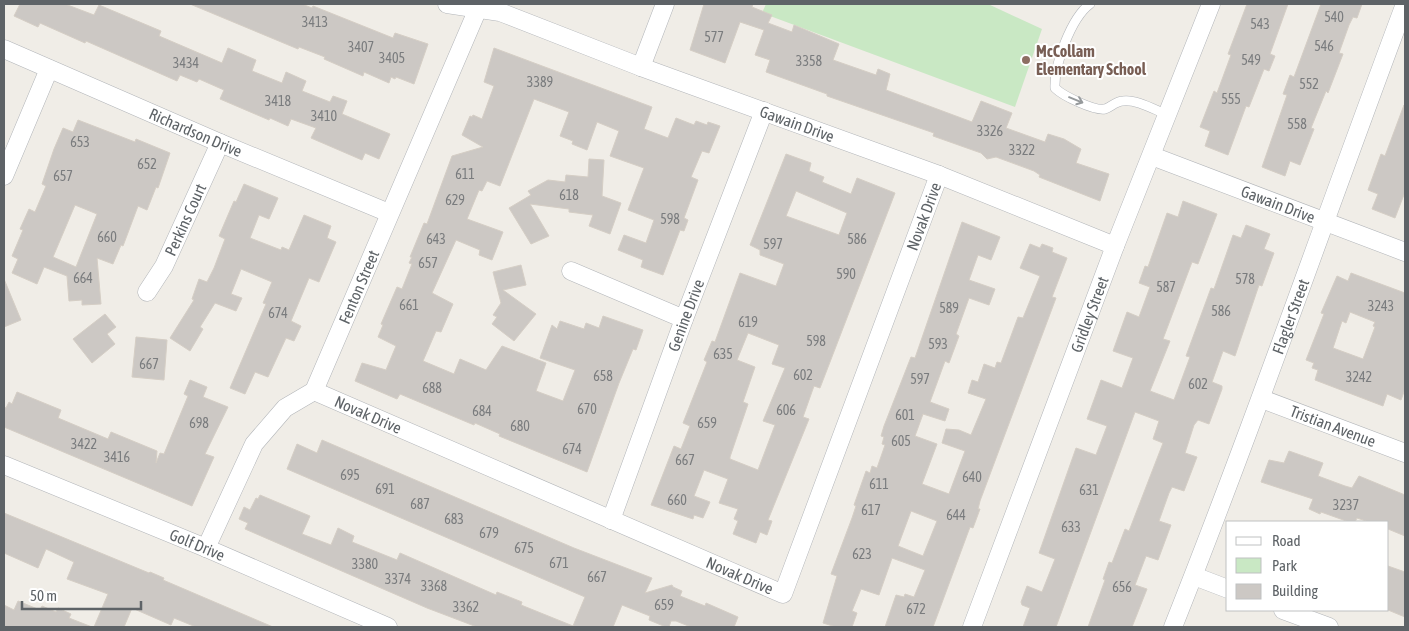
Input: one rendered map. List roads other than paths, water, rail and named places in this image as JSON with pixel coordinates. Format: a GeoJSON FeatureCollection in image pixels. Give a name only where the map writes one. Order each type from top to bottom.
{"type":"FeatureCollection","features":[{"type":"Feature","properties":{"kind":"street","name":"Gawain Drive"},"geometry":{"type":"LineString","coordinates":[[447,4],[479,6],[500,12],[641,67],[939,175],[1115,246]]}},
{"type":"Feature","properties":{"kind":"street"},"geometry":{"type":"LineString","coordinates":[[641,67],[665,4]]}},
{"type":"Feature","properties":{"kind":"street","name":"Gridley Street"},"geometry":{"type":"LineString","coordinates":[[972,627],[1115,246],[1211,4]]}},
{"type":"Feature","properties":{"kind":"street","name":"Flagler Street"},"geometry":{"type":"LineString","coordinates":[[1173,627],[1262,399],[1324,221],[1405,4]]}},
{"type":"Feature","properties":{"kind":"street","name":"Fenton Street"},"geometry":{"type":"LineString","coordinates":[[314,391],[479,6]]}},
{"type":"Feature","properties":{"kind":"street","name":"Richardson Drive"},"geometry":{"type":"LineString","coordinates":[[4,49],[220,143],[389,213]]}},
{"type":"Feature","properties":{"kind":"street"},"geometry":{"type":"LineString","coordinates":[[4,176],[49,69]]}},
{"type":"Feature","properties":{"kind":"street","name":"Genine Drive"},"geometry":{"type":"LineString","coordinates":[[611,520],[684,319],[764,111]]}},
{"type":"Feature","properties":{"kind":"street","name":"Perkins Court"},"geometry":{"type":"LineString","coordinates":[[148,292],[164,266],[220,143]]}},
{"type":"Feature","properties":{"kind":"street","name":"Gawain Drive"},"geometry":{"type":"LineString","coordinates":[[1152,156],[1405,252]]}},
{"type":"Feature","properties":{"kind":"street","name":"Novak Drive"},"geometry":{"type":"LineString","coordinates":[[314,391],[782,594],[939,175]]}},
{"type":"Feature","properties":{"kind":"street"},"geometry":{"type":"LineString","coordinates":[[571,272],[684,319]]}},
{"type":"Feature","properties":{"kind":"street"},"geometry":{"type":"LineString","coordinates":[[206,548],[254,444],[284,408],[314,391]]}},
{"type":"Feature","properties":{"kind":"street","name":"Tristian Avenue"},"geometry":{"type":"LineString","coordinates":[[1262,399],[1405,453]]}},
{"type":"Feature","properties":{"kind":"street","name":"Golf Drive"},"geometry":{"type":"LineString","coordinates":[[4,465],[206,548],[388,627]]}},
{"type":"Feature","properties":{"kind":"street"},"geometry":{"type":"LineString","coordinates":[[1194,576],[1226,588]]}},
{"type":"Feature","properties":{"kind":"street"},"geometry":{"type":"LineString","coordinates":[[1286,611],[1329,627]]}},
{"type":"Feature","properties":{"kind":"lane"},"geometry":{"type":"LineString","coordinates":[[1090,4],[1080,11],[1074,21],[1054,76],[1055,88],[1060,94],[1098,109],[1107,108],[1122,101],[1131,101],[1168,115]]}},
{"type":"Feature","properties":{"kind":"place","name":"McCollam Elementary School"},"geometry":{"type":"Point","coordinates":[1026,60]}}]}
